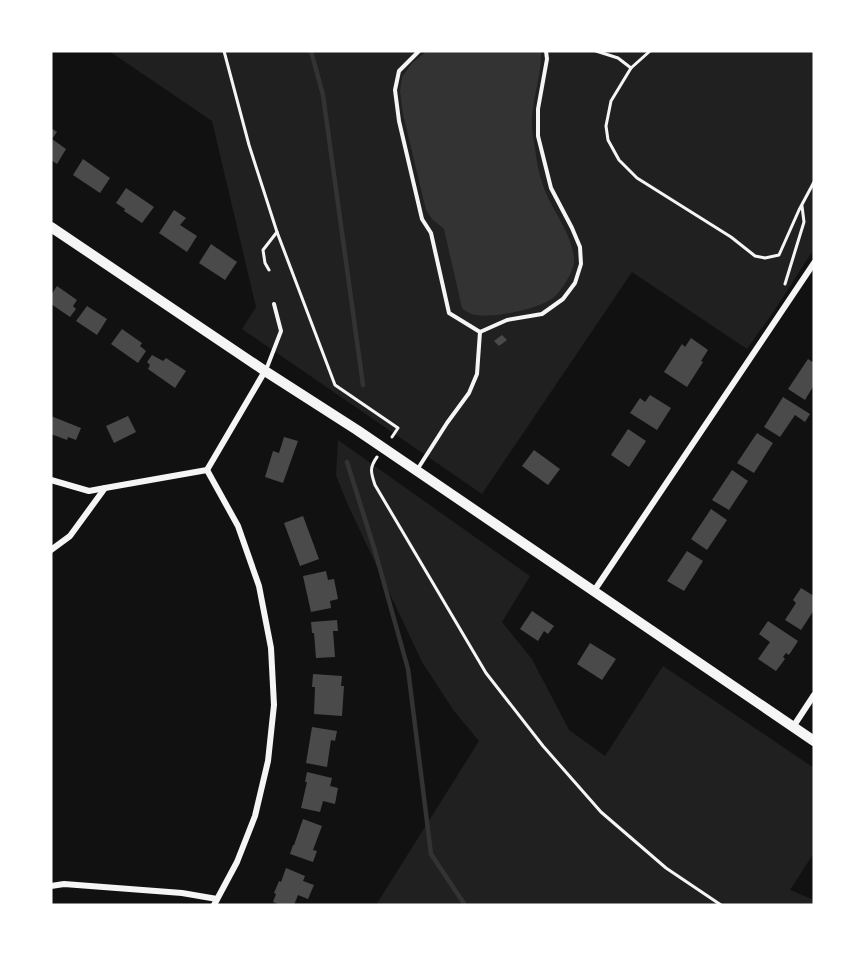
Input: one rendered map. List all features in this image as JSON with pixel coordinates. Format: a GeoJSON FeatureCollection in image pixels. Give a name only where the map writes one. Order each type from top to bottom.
{"type":"FeatureCollection","features":[{"type":"Feature","properties":{"kind":"main road"},"geometry":{"type":"LineString","coordinates":[[51,227],[814,741]]}},
{"type":"Feature","properties":{"kind":"street"},"geometry":{"type":"LineString","coordinates":[[594,591],[814,262]]}},
{"type":"Feature","properties":{"kind":"street"},"geometry":{"type":"LineString","coordinates":[[51,480],[89,491],[207,470],[266,371]]}},
{"type":"Feature","properties":{"kind":"street"},"geometry":{"type":"LineString","coordinates":[[51,886],[64,884],[182,892],[216,902],[237,862],[255,816],[268,761],[274,705],[271,648],[259,586],[238,526],[207,470]]}},
{"type":"Feature","properties":{"kind":"street"},"geometry":{"type":"LineString","coordinates":[[51,550],[70,536],[105,488]]}},
{"type":"Feature","properties":{"kind":"street"},"geometry":{"type":"LineString","coordinates":[[793,727],[814,695]]}},
{"type":"Feature","properties":{"kind":"lane"},"geometry":{"type":"LineString","coordinates":[[418,51],[399,71],[395,90],[399,121],[422,219],[431,233],[449,313],[480,332]]}},
{"type":"Feature","properties":{"kind":"lane"},"geometry":{"type":"LineString","coordinates":[[480,332],[507,320],[542,314],[563,299],[575,283],[581,264],[580,247],[551,188],[538,136],[538,109],[547,59],[546,51]]}},
{"type":"Feature","properties":{"kind":"lane"},"geometry":{"type":"LineString","coordinates":[[266,371],[280,331],[274,304]]}},
{"type":"Feature","properties":{"kind":"lane"},"geometry":{"type":"LineString","coordinates":[[416,471],[469,393],[477,374],[480,332]]}},
{"type":"Feature","properties":{"kind":"path"},"geometry":{"type":"LineString","coordinates":[[224,51],[249,145],[277,232],[335,385],[398,428],[395,432]]}},
{"type":"Feature","properties":{"kind":"path"},"geometry":{"type":"LineString","coordinates":[[596,51],[618,58],[631,68]]}},
{"type":"Feature","properties":{"kind":"path"},"geometry":{"type":"LineString","coordinates":[[650,51],[631,68],[611,101],[606,126],[608,140],[620,160],[637,178],[731,237],[755,256],[765,258],[779,255],[814,183]]}},
{"type":"Feature","properties":{"kind":"path"},"geometry":{"type":"LineString","coordinates":[[795,292],[785,286],[804,222],[802,204]]}},
{"type":"Feature","properties":{"kind":"path"},"geometry":{"type":"LineString","coordinates":[[268,270],[263,250],[277,232]]}},
{"type":"Feature","properties":{"kind":"path"},"geometry":{"type":"LineString","coordinates":[[373,464],[371,473],[375,485],[486,673],[543,746],[601,812],[666,868],[721,905]]}},
{"type":"Feature","properties":{"kind":"shaded area"},"geometry":{"type":"Polygon","coordinates":[[[109,51],[814,51],[814,249],[747,349],[632,272],[482,494],[242,329],[256,307],[212,121],[109,51]]]}},
{"type":"Feature","properties":{"kind":"shaded area"},"geometry":{"type":"Polygon","coordinates":[[[427,51],[541,51],[532,115],[533,137],[545,192],[566,232],[574,263],[563,287],[546,302],[512,313],[488,316],[469,313],[462,308],[444,229],[432,219],[426,210],[403,114],[400,91],[402,77],[412,63],[427,51]]]}},
{"type":"Feature","properties":{"kind":"shaded area"},"geometry":{"type":"Polygon","coordinates":[[[338,440],[530,576],[502,622],[532,659],[569,730],[605,756],[663,666],[814,768],[814,853],[790,890],[814,900],[814,905],[376,905],[479,741],[454,711],[422,662],[347,503],[336,475],[338,440]]]}},
{"type":"Feature","properties":{"kind":"building"},"geometry":{"type":"Polygon","coordinates":[[[51,128],[57,132],[52,139],[66,149],[57,164],[51,160],[51,128]]]}},
{"type":"Feature","properties":{"kind":"building"},"geometry":{"type":"Polygon","coordinates":[[[83,159],[110,178],[100,193],[73,175],[83,159]]]}},
{"type":"Feature","properties":{"kind":"building"},"geometry":{"type":"Polygon","coordinates":[[[126,188],[154,207],[142,223],[116,203],[126,188]]]}},
{"type":"Feature","properties":{"kind":"building"},"geometry":{"type":"Polygon","coordinates":[[[174,210],[186,218],[180,225],[197,236],[187,252],[159,233],[174,210]]]}},
{"type":"Feature","properties":{"kind":"building"},"geometry":{"type":"Polygon","coordinates":[[[211,244],[237,262],[225,280],[199,263],[211,244]]]}},
{"type":"Feature","properties":{"kind":"building"},"geometry":{"type":"Polygon","coordinates":[[[57,286],[77,300],[73,306],[76,309],[70,317],[51,304],[51,295],[57,286]]]}},
{"type":"Feature","properties":{"kind":"building"},"geometry":{"type":"Polygon","coordinates":[[[87,306],[107,319],[97,335],[76,321],[87,306]]]}},
{"type":"Feature","properties":{"kind":"building"},"geometry":{"type":"Polygon","coordinates":[[[122,329],[142,343],[140,346],[146,351],[138,363],[111,344],[122,329]]]}},
{"type":"Feature","properties":{"kind":"building"},"geometry":{"type":"Polygon","coordinates":[[[502,335],[507,340],[499,346],[494,341],[502,335]]]}},
{"type":"Feature","properties":{"kind":"building"},"geometry":{"type":"Polygon","coordinates":[[[691,338],[708,350],[687,387],[664,372],[682,344],[685,347],[691,338]]]}},
{"type":"Feature","properties":{"kind":"building"},"geometry":{"type":"Polygon","coordinates":[[[152,355],[163,361],[166,358],[186,371],[175,388],[148,369],[150,365],[147,362],[152,355]]]}},
{"type":"Feature","properties":{"kind":"building"},"geometry":{"type":"Polygon","coordinates":[[[808,359],[814,363],[814,385],[805,400],[788,389],[808,359]]]}},
{"type":"Feature","properties":{"kind":"building"},"geometry":{"type":"Polygon","coordinates":[[[650,395],[671,408],[657,430],[630,413],[640,398],[645,402],[650,395]]]}},
{"type":"Feature","properties":{"kind":"building"},"geometry":{"type":"Polygon","coordinates":[[[783,397],[810,414],[805,422],[795,415],[780,437],[764,427],[783,397]]]}},
{"type":"Feature","properties":{"kind":"building"},"geometry":{"type":"Polygon","coordinates":[[[51,416],[81,428],[76,440],[68,437],[67,440],[51,434],[51,416]]]}},
{"type":"Feature","properties":{"kind":"building"},"geometry":{"type":"Polygon","coordinates":[[[128,416],[136,432],[114,443],[106,426],[128,416]]]}},
{"type":"Feature","properties":{"kind":"building"},"geometry":{"type":"Polygon","coordinates":[[[628,429],[646,441],[629,467],[611,455],[628,429]]]}},
{"type":"Feature","properties":{"kind":"building"},"geometry":{"type":"Polygon","coordinates":[[[757,433],[773,443],[754,473],[737,463],[757,433]]]}},
{"type":"Feature","properties":{"kind":"building"},"geometry":{"type":"Polygon","coordinates":[[[284,437],[298,441],[283,483],[265,477],[273,451],[279,453],[284,437]]]}},
{"type":"Feature","properties":{"kind":"building"},"geometry":{"type":"Polygon","coordinates":[[[534,450],[560,469],[548,485],[522,466],[534,450]]]}},
{"type":"Feature","properties":{"kind":"building"},"geometry":{"type":"Polygon","coordinates":[[[732,470],[748,481],[729,510],[712,500],[732,470]]]}},
{"type":"Feature","properties":{"kind":"building"},"geometry":{"type":"Polygon","coordinates":[[[711,509],[727,520],[707,550],[691,539],[711,509]]]}},
{"type":"Feature","properties":{"kind":"building"},"geometry":{"type":"Polygon","coordinates":[[[303,516],[319,559],[300,566],[284,523],[303,516]]]}},
{"type":"Feature","properties":{"kind":"building"},"geometry":{"type":"Polygon","coordinates":[[[687,551],[703,561],[684,591],[667,581],[687,551]]]}},
{"type":"Feature","properties":{"kind":"building"},"geometry":{"type":"Polygon","coordinates":[[[326,571],[328,580],[334,579],[338,599],[330,601],[331,608],[311,612],[303,576],[326,571]]]}},
{"type":"Feature","properties":{"kind":"building"},"geometry":{"type":"Polygon","coordinates":[[[801,588],[814,596],[814,610],[801,630],[785,620],[796,603],[793,600],[801,588]]]}},
{"type":"Feature","properties":{"kind":"building"},"geometry":{"type":"Polygon","coordinates":[[[532,611],[554,626],[548,634],[544,631],[538,641],[520,629],[532,611]]]}},
{"type":"Feature","properties":{"kind":"building"},"geometry":{"type":"Polygon","coordinates":[[[337,620],[338,631],[333,631],[335,657],[316,658],[311,622],[337,620]]]}},
{"type":"Feature","properties":{"kind":"building"},"geometry":{"type":"Polygon","coordinates":[[[768,621],[798,641],[789,655],[786,653],[783,657],[785,659],[776,671],[758,659],[770,642],[759,634],[768,621]]]}},
{"type":"Feature","properties":{"kind":"building"},"geometry":{"type":"Polygon","coordinates":[[[590,643],[616,659],[602,680],[577,664],[590,643]]]}},
{"type":"Feature","properties":{"kind":"building"},"geometry":{"type":"Polygon","coordinates":[[[313,674],[342,676],[341,686],[344,686],[342,716],[314,714],[313,674]]]}},
{"type":"Feature","properties":{"kind":"building"},"geometry":{"type":"Polygon","coordinates":[[[312,727],[337,731],[335,741],[331,740],[327,767],[306,763],[312,727]]]}},
{"type":"Feature","properties":{"kind":"building"},"geometry":{"type":"Polygon","coordinates":[[[307,772],[332,778],[330,786],[338,788],[335,804],[323,801],[320,812],[301,808],[307,772]]]}},
{"type":"Feature","properties":{"kind":"building"},"geometry":{"type":"Polygon","coordinates":[[[303,819],[322,826],[313,850],[317,851],[313,862],[290,854],[303,819]]]}},
{"type":"Feature","properties":{"kind":"building"},"geometry":{"type":"Polygon","coordinates":[[[286,868],[305,876],[303,881],[314,885],[308,899],[298,895],[294,905],[281,905],[273,902],[276,894],[274,893],[286,868]]]}},
{"type":"Feature","properties":{"kind":"waterway"},"geometry":{"type":"LineString","coordinates":[[311,51],[323,95],[363,385]]}},
{"type":"Feature","properties":{"kind":"waterway"},"geometry":{"type":"LineString","coordinates":[[347,462],[408,669],[431,854],[465,905]]}}]}
